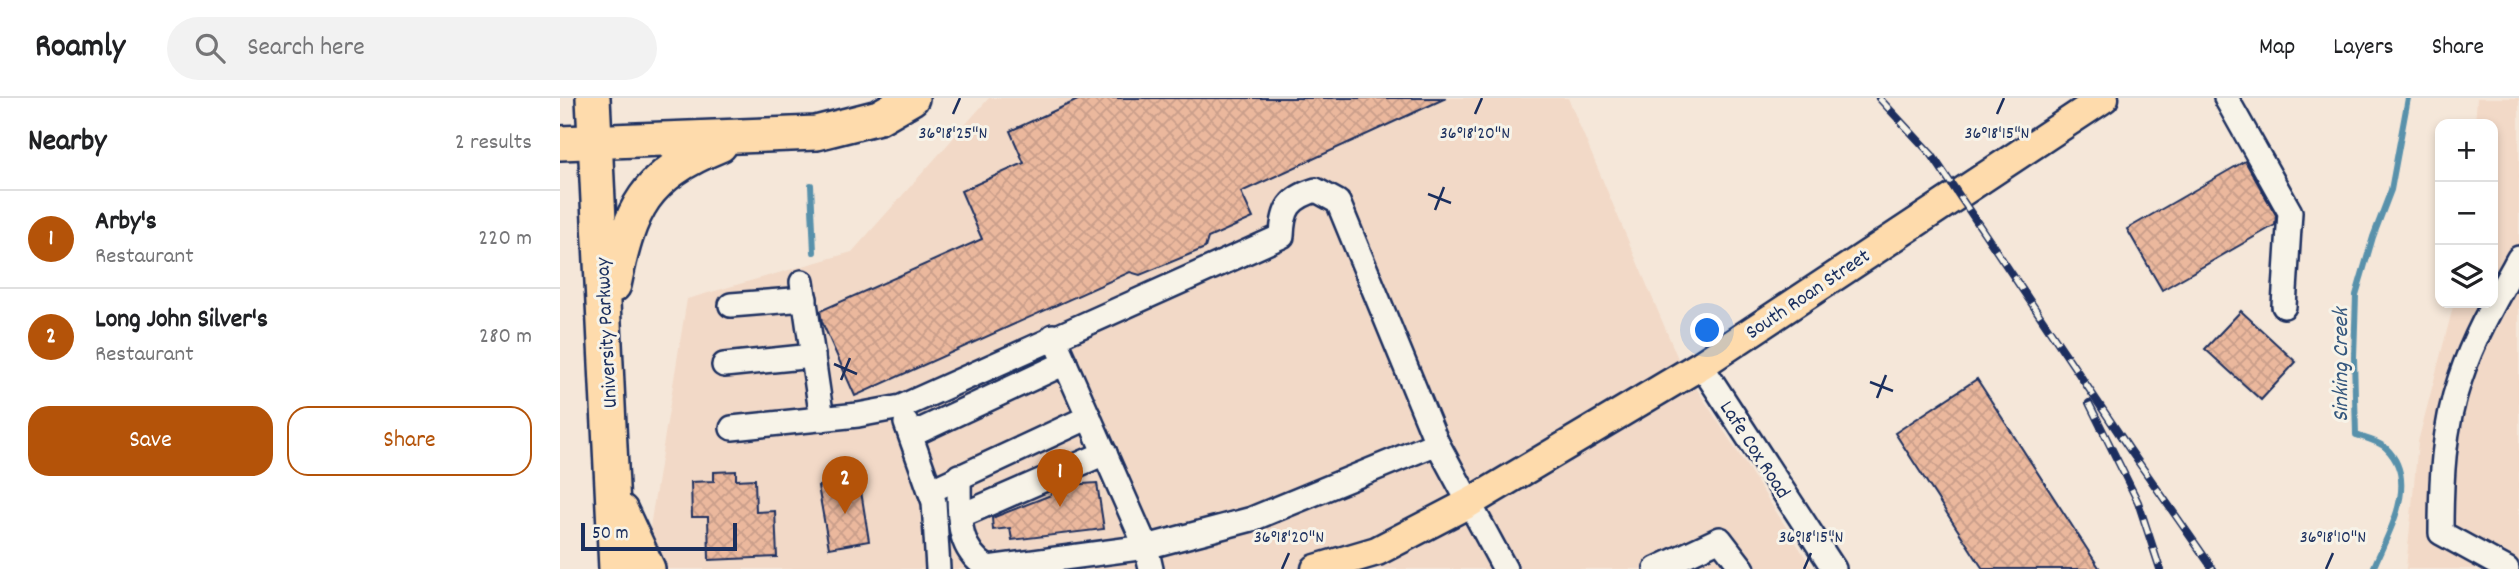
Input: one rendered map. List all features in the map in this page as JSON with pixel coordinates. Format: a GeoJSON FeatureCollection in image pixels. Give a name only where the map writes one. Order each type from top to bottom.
{"type":"FeatureCollection","features":[{"type":"Feature","properties":{"kind":"highway","name":"University Parkway"},"geometry":{"type":"LineString","coordinates":[[593,98],[616,569]]}},
{"type":"Feature","properties":{"kind":"highway"},"geometry":{"type":"LineString","coordinates":[[560,143],[816,133],[845,128],[879,117],[912,98]]}},
{"type":"Feature","properties":{"kind":"highway"},"geometry":{"type":"LineString","coordinates":[[604,329],[625,233],[640,203],[659,179],[688,158],[740,137]]}},
{"type":"Feature","properties":{"kind":"highway"},"geometry":{"type":"LineString","coordinates":[[613,493],[648,569]]}},
{"type":"Feature","properties":{"kind":"main road","name":"South Roan Street"},"geometry":{"type":"LineString","coordinates":[[1316,569],[1377,551],[1471,502],[1701,365],[2104,98]]}},
{"type":"Feature","properties":{"kind":"street"},"geometry":{"type":"LineString","coordinates":[[2226,98],[2290,212],[2284,306]]}},
{"type":"Feature","properties":{"kind":"street"},"geometry":{"type":"LineString","coordinates":[[732,428],[822,419],[901,407],[1053,336],[1282,236],[1282,219],[1288,203],[1299,195],[1316,190],[1338,202],[1437,443],[1471,502],[1504,569]]}},
{"type":"Feature","properties":{"kind":"street"},"geometry":{"type":"LineString","coordinates":[[2507,569],[2441,533],[2441,498],[2449,419],[2460,378],[2488,314],[2519,258]]}},
{"type":"Feature","properties":{"kind":"street"},"geometry":{"type":"LineString","coordinates":[[731,305],[804,290],[822,419]]}},
{"type":"Feature","properties":{"kind":"street"},"geometry":{"type":"LineString","coordinates":[[1053,336],[1149,558]]}},
{"type":"Feature","properties":{"kind":"street"},"geometry":{"type":"LineString","coordinates":[[724,365],[813,356]]}},
{"type":"Feature","properties":{"kind":"street"},"geometry":{"type":"LineString","coordinates":[[911,435],[1065,363]]}},
{"type":"Feature","properties":{"kind":"street","name":"Lafe Cox Road"},"geometry":{"type":"LineString","coordinates":[[1701,365],[1834,569]]}},
{"type":"Feature","properties":{"kind":"street"},"geometry":{"type":"LineString","coordinates":[[901,407],[934,502],[938,569]]}},
{"type":"Feature","properties":{"kind":"street"},"geometry":{"type":"LineString","coordinates":[[930,491],[1089,417]]}},
{"type":"Feature","properties":{"kind":"street"},"geometry":{"type":"LineString","coordinates":[[959,476],[964,542],[973,559],[988,568],[1149,558],[1437,443]]}},
{"type":"Feature","properties":{"kind":"street"},"geometry":{"type":"LineString","coordinates":[[960,516],[1105,453]]}},
{"type":"Feature","properties":{"kind":"street"},"geometry":{"type":"LineString","coordinates":[[1656,569],[1680,564],[1720,539],[1743,569]]}},
{"type":"Feature","properties":{"kind":"shaded area"},"geometry":{"type":"Polygon","coordinates":[[[989,98],[1568,98],[1679,361],[1813,569],[650,569],[649,533],[687,299],[852,252],[989,98]]]}},
{"type":"Feature","properties":{"kind":"shaded area"},"geometry":{"type":"Polygon","coordinates":[[[2477,98],[2519,98],[2519,569],[2406,569],[2418,442],[2453,308],[2498,308],[2498,119],[2475,119],[2477,98]]]}},
{"type":"Feature","properties":{"kind":"building"},"geometry":{"type":"Polygon","coordinates":[[[1082,98],[1446,98],[1241,192],[1253,218],[1208,238],[1205,248],[1140,275],[1130,272],[855,396],[822,322],[820,311],[982,239],[961,191],[1024,163],[1010,131],[1082,98]]]}},
{"type":"Feature","properties":{"kind":"building"},"geometry":{"type":"Polygon","coordinates":[[[2245,161],[2276,215],[2275,225],[2162,290],[2127,229],[2245,161]]]}},
{"type":"Feature","properties":{"kind":"building"},"geometry":{"type":"Polygon","coordinates":[[[2241,311],[2296,362],[2261,400],[2205,349],[2241,311]]]}},
{"type":"Feature","properties":{"kind":"building"},"geometry":{"type":"Polygon","coordinates":[[[1977,379],[2100,569],[1983,569],[1895,433],[1977,379]]]}},
{"type":"Feature","properties":{"kind":"building"},"geometry":{"type":"Polygon","coordinates":[[[736,471],[736,480],[755,479],[756,512],[775,511],[777,557],[709,560],[708,517],[692,517],[691,482],[714,481],[714,472],[736,471]]]}},
{"type":"Feature","properties":{"kind":"building"},"geometry":{"type":"Polygon","coordinates":[[[859,479],[869,541],[829,548],[818,486],[859,479]]]}},
{"type":"Feature","properties":{"kind":"building"},"geometry":{"type":"Polygon","coordinates":[[[1097,483],[1104,529],[1012,540],[1010,528],[993,530],[992,518],[1051,495],[1051,492],[1067,485],[1097,483]]]}},
{"type":"Feature","properties":{"kind":"waterway","name":"Sinking Creek"},"geometry":{"type":"LineString","coordinates":[[2373,569],[2398,508],[2401,476],[2396,462],[2386,448],[2356,435],[2356,295],[2373,237],[2391,190],[2408,98]]}},
{"type":"Feature","properties":{"kind":"waterway"},"geometry":{"type":"LineString","coordinates":[[811,185],[814,252]]}},
{"type":"Feature","properties":{"kind":"railway"},"geometry":{"type":"LineString","coordinates":[[1879,98],[1932,155],[2213,569]]}},
{"type":"Feature","properties":{"kind":"railway"},"geometry":{"type":"LineString","coordinates":[[2089,403],[2138,502],[2160,569]]}},
{"type":"Feature","properties":{"kind":"place","name":"Arby's"},"geometry":{"type":"Point","coordinates":[1060,507]}},
{"type":"Feature","properties":{"kind":"place","name":"Long John Silver's"},"geometry":{"type":"Point","coordinates":[845,514]}}]}
